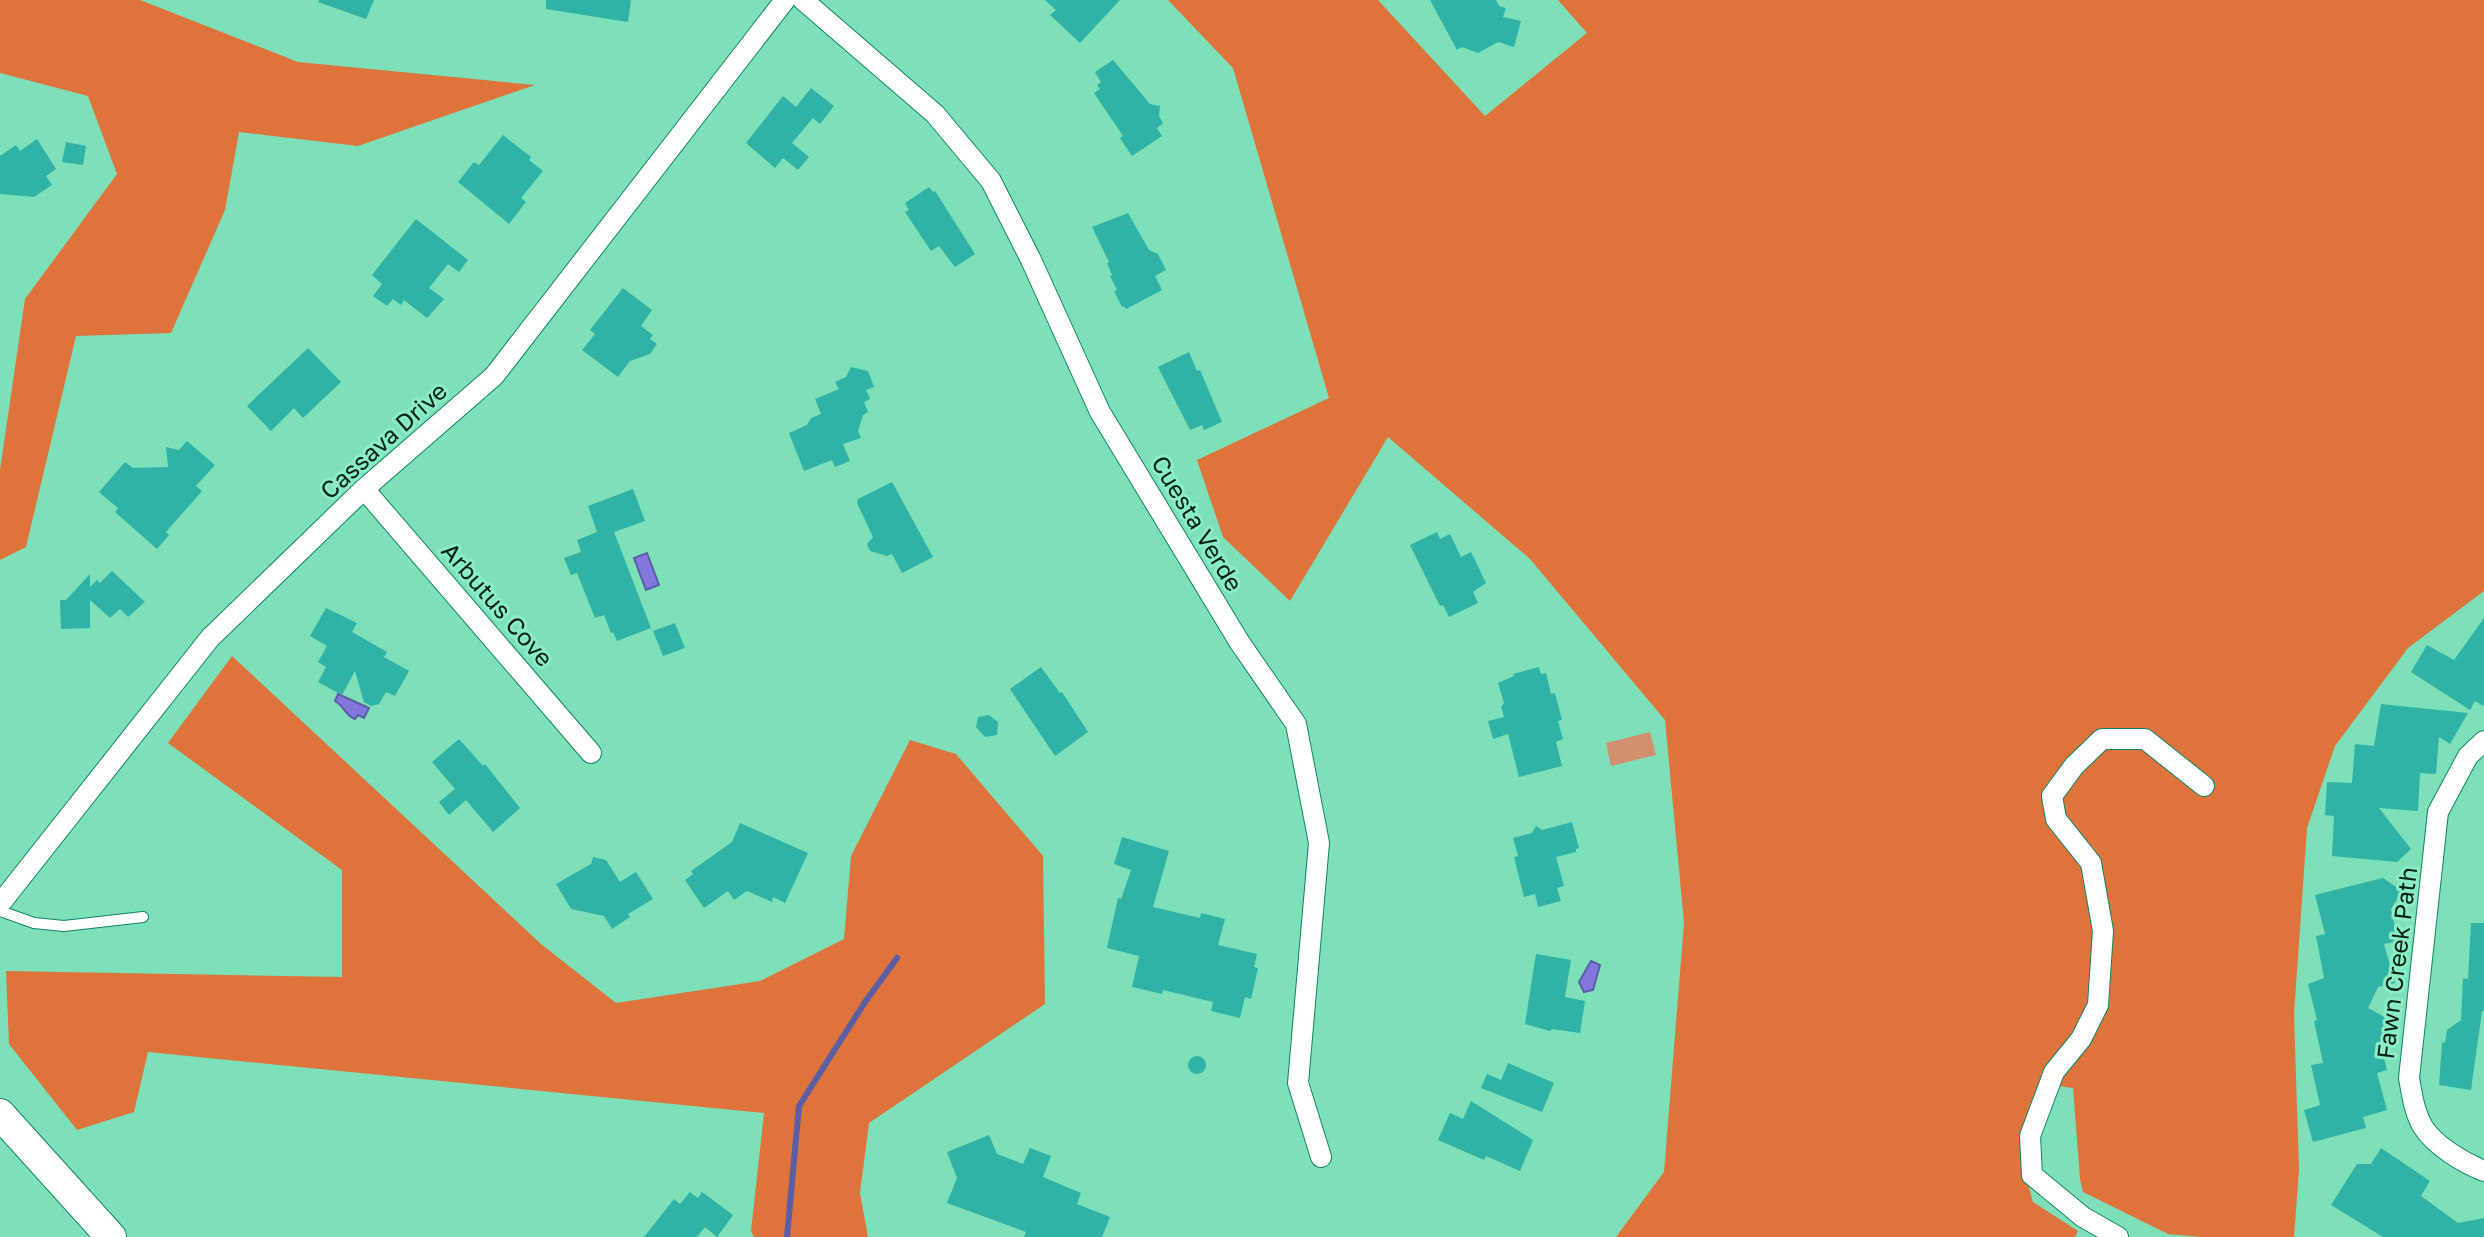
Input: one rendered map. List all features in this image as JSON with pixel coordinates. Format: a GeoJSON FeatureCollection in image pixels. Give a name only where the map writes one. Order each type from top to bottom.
{"type":"FeatureCollection","features":[{"type":"Feature","properties":{"kind":"street","name":"Cassava Drive"},"geometry":{"type":"LineString","coordinates":[[0,904],[210,638],[364,489],[494,376],[785,0]]}},
{"type":"Feature","properties":{"kind":"street","name":"Cuesta Verde"},"geometry":{"type":"LineString","coordinates":[[803,0],[935,114],[991,181],[1031,260],[1100,412],[1240,643],[1296,724],[1319,843],[1298,1083],[1321,1157]]}},
{"type":"Feature","properties":{"kind":"street","name":"Arbutus Cove"},"geometry":{"type":"LineString","coordinates":[[364,489],[591,753]]}},
{"type":"Feature","properties":{"kind":"street"},"geometry":{"type":"LineString","coordinates":[[2118,1237],[2083,1217],[2032,1175],[2030,1136],[2054,1072],[2081,1039],[2098,1005],[2103,931],[2091,863],[2056,819],[2052,796],[2074,766],[2102,739],[2145,739],[2204,786]]}},
{"type":"Feature","properties":{"kind":"street","name":"Fawn Creek Path"},"geometry":{"type":"LineString","coordinates":[[2484,741],[2468,756],[2438,812],[2409,1078],[2415,1108],[2424,1128],[2471,1166],[2484,1171]]}},
{"type":"Feature","properties":{"kind":"street"},"geometry":{"type":"LineString","coordinates":[[0,1114],[111,1237]]}},
{"type":"Feature","properties":{"kind":"lane"},"geometry":{"type":"LineString","coordinates":[[0,911],[34,923],[64,926],[143,917]]}},
{"type":"Feature","properties":{"kind":"shaded area"},"geometry":{"type":"Polygon","coordinates":[[[0,0],[140,0],[298,62],[535,85],[358,146],[239,132],[225,210],[171,333],[76,336],[26,547],[0,560],[0,470],[25,299],[117,174],[88,96],[0,73],[0,0]]]}},
{"type":"Feature","properties":{"kind":"shaded area"},"geometry":{"type":"Polygon","coordinates":[[[1168,0],[1378,0],[1485,116],[1587,33],[1558,0],[2484,0],[2484,591],[2408,648],[2335,746],[2307,828],[2294,1014],[2299,1170],[2294,1237],[2168,1234],[2083,1192],[2073,1088],[2044,1084],[2023,1165],[2033,1202],[2078,1231],[2075,1237],[1616,1237],[1664,1172],[1684,923],[1665,720],[1530,559],[1388,437],[1290,601],[1223,537],[1197,460],[1329,398],[1233,68],[1168,0]]]}},
{"type":"Feature","properties":{"kind":"shaded area"},"geometry":{"type":"Polygon","coordinates":[[[647,553],[659,585],[646,590],[634,558],[647,553]]]}},
{"type":"Feature","properties":{"kind":"shaded area"},"geometry":{"type":"Polygon","coordinates":[[[232,656],[541,944],[616,1003],[760,981],[844,939],[851,856],[910,740],[956,754],[1043,856],[1045,1004],[869,1123],[860,1193],[868,1237],[754,1237],[751,1231],[764,1113],[148,1052],[134,1112],[77,1130],[9,1044],[6,971],[342,977],[342,870],[168,743],[232,656]]]}},
{"type":"Feature","properties":{"kind":"shaded area"},"geometry":{"type":"Polygon","coordinates":[[[338,694],[369,708],[364,718],[349,716],[335,701],[338,694]]]}},
{"type":"Feature","properties":{"kind":"shaded area"},"geometry":{"type":"Polygon","coordinates":[[[1650,732],[1656,755],[1611,766],[1606,743],[1650,732]]]}},
{"type":"Feature","properties":{"kind":"shaded area"},"geometry":{"type":"Polygon","coordinates":[[[1591,961],[1600,965],[1593,990],[1584,992],[1579,982],[1591,961]]]}},
{"type":"Feature","properties":{"kind":"building"},"geometry":{"type":"Polygon","coordinates":[[[319,0],[374,0],[366,19],[319,0]]]}},
{"type":"Feature","properties":{"kind":"building"},"geometry":{"type":"Polygon","coordinates":[[[546,0],[631,0],[628,22],[546,9],[546,0]]]}},
{"type":"Feature","properties":{"kind":"building"},"geometry":{"type":"Polygon","coordinates":[[[1045,0],[1120,0],[1080,43],[1050,15],[1056,10],[1045,0]]]}},
{"type":"Feature","properties":{"kind":"building"},"geometry":{"type":"Polygon","coordinates":[[[1430,0],[1496,0],[1499,6],[1506,8],[1503,17],[1521,21],[1514,47],[1498,42],[1478,53],[1462,47],[1457,50],[1430,0]]]}},
{"type":"Feature","properties":{"kind":"building"},"geometry":{"type":"Polygon","coordinates":[[[1113,60],[1150,104],[1160,106],[1159,116],[1163,123],[1157,128],[1162,136],[1132,156],[1120,138],[1123,136],[1094,93],[1100,89],[1097,85],[1101,82],[1095,72],[1113,60]]]}},
{"type":"Feature","properties":{"kind":"building"},"geometry":{"type":"Polygon","coordinates":[[[811,88],[834,106],[820,124],[813,118],[792,143],[809,157],[798,170],[783,158],[775,168],[746,143],[783,96],[796,107],[811,88]]]}},
{"type":"Feature","properties":{"kind":"building"},"geometry":{"type":"Polygon","coordinates":[[[503,135],[543,171],[521,198],[526,202],[509,224],[458,182],[474,162],[479,165],[503,135]]]}},
{"type":"Feature","properties":{"kind":"building"},"geometry":{"type":"Polygon","coordinates":[[[37,139],[56,169],[46,176],[52,185],[34,197],[0,194],[0,156],[16,145],[20,151],[37,139]]]}},
{"type":"Feature","properties":{"kind":"building"},"geometry":{"type":"Polygon","coordinates":[[[66,142],[86,146],[83,165],[62,162],[66,142]]]}},
{"type":"Feature","properties":{"kind":"building"},"geometry":{"type":"Polygon","coordinates":[[[929,187],[935,191],[975,254],[955,267],[939,246],[931,251],[905,212],[909,210],[905,203],[929,187]]]}},
{"type":"Feature","properties":{"kind":"building"},"geometry":{"type":"Polygon","coordinates":[[[1128,213],[1149,250],[1158,254],[1166,270],[1155,276],[1162,290],[1126,309],[1114,291],[1117,290],[1110,276],[1109,262],[1092,227],[1128,213]]]}},
{"type":"Feature","properties":{"kind":"building"},"geometry":{"type":"Polygon","coordinates":[[[416,219],[468,260],[459,272],[448,264],[429,288],[444,299],[427,318],[404,300],[401,305],[393,299],[387,306],[373,296],[382,284],[372,275],[416,219]]]}},
{"type":"Feature","properties":{"kind":"building"},"geometry":{"type":"Polygon","coordinates":[[[623,288],[652,310],[641,326],[653,335],[650,339],[657,344],[650,354],[630,361],[618,377],[582,350],[595,334],[590,330],[623,288]]]}},
{"type":"Feature","properties":{"kind":"building"},"geometry":{"type":"Polygon","coordinates":[[[308,348],[341,382],[303,418],[294,408],[271,431],[247,406],[308,348]]]}},
{"type":"Feature","properties":{"kind":"building"},"geometry":{"type":"Polygon","coordinates":[[[1189,352],[1222,422],[1204,430],[1202,425],[1190,430],[1158,367],[1189,352]]]}},
{"type":"Feature","properties":{"kind":"building"},"geometry":{"type":"Polygon","coordinates":[[[851,367],[868,371],[874,387],[866,390],[870,399],[864,402],[868,412],[863,415],[858,431],[861,438],[843,444],[850,461],[835,467],[832,460],[804,471],[789,433],[821,414],[815,399],[839,389],[835,382],[846,377],[851,367]]]}},
{"type":"Feature","properties":{"kind":"building"},"geometry":{"type":"Polygon","coordinates":[[[187,441],[215,465],[196,486],[202,491],[166,532],[169,535],[157,549],[115,512],[118,508],[99,492],[125,462],[133,468],[168,467],[166,447],[179,450],[187,441]]]}},
{"type":"Feature","properties":{"kind":"building"},"geometry":{"type":"Polygon","coordinates":[[[892,482],[933,557],[902,573],[892,554],[887,556],[870,551],[867,544],[873,537],[857,503],[858,499],[892,482]]]}},
{"type":"Feature","properties":{"kind":"building"},"geometry":{"type":"Polygon","coordinates":[[[633,489],[645,521],[614,532],[651,628],[617,641],[604,615],[595,618],[577,573],[571,575],[564,558],[581,552],[577,540],[597,532],[588,506],[633,489]]]}},
{"type":"Feature","properties":{"kind":"building"},"geometry":{"type":"Polygon","coordinates":[[[1437,532],[1440,539],[1450,534],[1461,557],[1471,552],[1486,583],[1473,592],[1478,603],[1449,617],[1443,605],[1440,606],[1410,545],[1437,532]]]}},
{"type":"Feature","properties":{"kind":"building"},"geometry":{"type":"Polygon","coordinates":[[[112,571],[145,602],[128,617],[120,609],[110,618],[90,600],[90,628],[61,629],[60,600],[66,600],[90,574],[90,587],[97,580],[100,583],[112,571]]]}},
{"type":"Feature","properties":{"kind":"building"},"geometry":{"type":"Polygon","coordinates":[[[326,608],[357,623],[352,632],[387,652],[384,657],[409,671],[395,696],[386,692],[379,704],[371,706],[364,702],[355,671],[342,695],[318,682],[326,667],[318,662],[327,646],[310,636],[326,608]]]}},
{"type":"Feature","properties":{"kind":"building"},"geometry":{"type":"Polygon","coordinates":[[[2484,618],[2484,706],[2475,701],[2470,710],[2411,672],[2427,645],[2454,660],[2484,618]]]}},
{"type":"Feature","properties":{"kind":"building"},"geometry":{"type":"Polygon","coordinates":[[[675,623],[685,648],[663,656],[653,631],[675,623]]]}},
{"type":"Feature","properties":{"kind":"building"},"geometry":{"type":"Polygon","coordinates":[[[1041,667],[1088,732],[1055,756],[1010,689],[1041,667]]]}},
{"type":"Feature","properties":{"kind":"building"},"geometry":{"type":"Polygon","coordinates":[[[1539,667],[1541,674],[1546,673],[1551,694],[1555,693],[1562,720],[1558,721],[1563,739],[1556,742],[1562,766],[1519,777],[1508,734],[1493,739],[1488,721],[1504,717],[1501,707],[1504,703],[1498,683],[1513,674],[1539,667]]]}},
{"type":"Feature","properties":{"kind":"building"},"geometry":{"type":"Polygon","coordinates":[[[2381,704],[2468,713],[2450,744],[2439,737],[2436,774],[2420,773],[2418,811],[2379,808],[2411,849],[2397,862],[2332,856],[2334,816],[2325,815],[2327,782],[2352,783],[2355,744],[2374,746],[2381,704]]]}},
{"type":"Feature","properties":{"kind":"building"},"geometry":{"type":"Polygon","coordinates":[[[989,715],[998,722],[997,735],[985,737],[976,727],[978,717],[989,715]]]}},
{"type":"Feature","properties":{"kind":"building"},"geometry":{"type":"Polygon","coordinates":[[[459,739],[483,766],[485,764],[520,808],[493,832],[466,800],[449,815],[439,802],[455,789],[432,762],[459,739]]]}},
{"type":"Feature","properties":{"kind":"building"},"geometry":{"type":"Polygon","coordinates":[[[1572,822],[1579,848],[1576,852],[1556,857],[1564,886],[1557,888],[1561,901],[1538,907],[1535,894],[1524,897],[1514,857],[1518,856],[1513,838],[1532,833],[1536,826],[1542,830],[1572,822]]]}},
{"type":"Feature","properties":{"kind":"building"},"geometry":{"type":"Polygon","coordinates":[[[740,823],[808,853],[785,903],[773,897],[772,902],[747,891],[734,900],[728,891],[704,908],[685,880],[693,874],[691,871],[732,842],[740,823]]]}},
{"type":"Feature","properties":{"kind":"building"},"geometry":{"type":"Polygon","coordinates":[[[1122,837],[1169,851],[1153,907],[1200,918],[1201,913],[1225,919],[1218,945],[1257,954],[1254,967],[1258,968],[1251,999],[1245,997],[1240,1018],[1211,1011],[1213,1002],[1163,990],[1162,994],[1132,987],[1139,956],[1107,948],[1118,898],[1121,899],[1131,870],[1114,864],[1122,837]]]}},
{"type":"Feature","properties":{"kind":"building"},"geometry":{"type":"Polygon","coordinates":[[[593,857],[606,860],[620,882],[636,872],[653,899],[628,914],[630,917],[612,929],[604,916],[571,909],[556,884],[591,864],[593,857]]]}},
{"type":"Feature","properties":{"kind":"building"},"geometry":{"type":"Polygon","coordinates":[[[2383,878],[2402,891],[2391,909],[2398,941],[2384,944],[2395,983],[2378,987],[2368,1008],[2392,1021],[2380,1041],[2387,1070],[2377,1073],[2387,1110],[2363,1117],[2366,1128],[2313,1142],[2304,1110],[2320,1105],[2311,1065],[2323,1063],[2308,984],[2324,978],[2316,936],[2325,934],[2315,895],[2383,878]]]}},
{"type":"Feature","properties":{"kind":"building"},"geometry":{"type":"Polygon","coordinates":[[[2471,923],[2484,923],[2484,1011],[2471,1090],[2439,1085],[2442,1042],[2445,1043],[2447,1030],[2461,1020],[2463,978],[2468,979],[2471,923]]]}},
{"type":"Feature","properties":{"kind":"building"},"geometry":{"type":"Polygon","coordinates":[[[1536,954],[1571,960],[1565,997],[1585,1001],[1580,1033],[1550,1031],[1525,1024],[1536,954]]]}},
{"type":"Feature","properties":{"kind":"building"},"geometry":{"type":"Polygon","coordinates":[[[1197,1056],[1206,1065],[1197,1074],[1188,1065],[1197,1056]]]}},
{"type":"Feature","properties":{"kind":"building"},"geometry":{"type":"Polygon","coordinates":[[[1508,1063],[1554,1083],[1542,1112],[1481,1088],[1487,1074],[1501,1080],[1508,1063]]]}},
{"type":"Feature","properties":{"kind":"building"},"geometry":{"type":"Polygon","coordinates":[[[1471,1101],[1533,1140],[1520,1171],[1486,1156],[1484,1160],[1438,1140],[1450,1113],[1463,1119],[1471,1101]]]}},
{"type":"Feature","properties":{"kind":"building"},"geometry":{"type":"Polygon","coordinates":[[[989,1135],[997,1154],[1023,1164],[1030,1148],[1051,1156],[1043,1177],[1081,1193],[1077,1204],[1110,1217],[1102,1237],[1024,1237],[1026,1232],[947,1203],[957,1178],[947,1152],[989,1135]]]}},
{"type":"Feature","properties":{"kind":"building"},"geometry":{"type":"Polygon","coordinates":[[[2381,1148],[2430,1181],[2421,1196],[2458,1223],[2484,1218],[2484,1237],[2383,1237],[2331,1205],[2357,1164],[2371,1164],[2381,1148]]]}},
{"type":"Feature","properties":{"kind":"building"},"geometry":{"type":"Polygon","coordinates":[[[690,1192],[698,1198],[702,1192],[733,1215],[717,1237],[705,1227],[697,1237],[644,1237],[674,1199],[680,1204],[690,1192]]]}},
{"type":"Feature","properties":{"kind":"waterway"},"geometry":{"type":"LineString","coordinates":[[787,1237],[799,1106],[897,958]]}}]}
